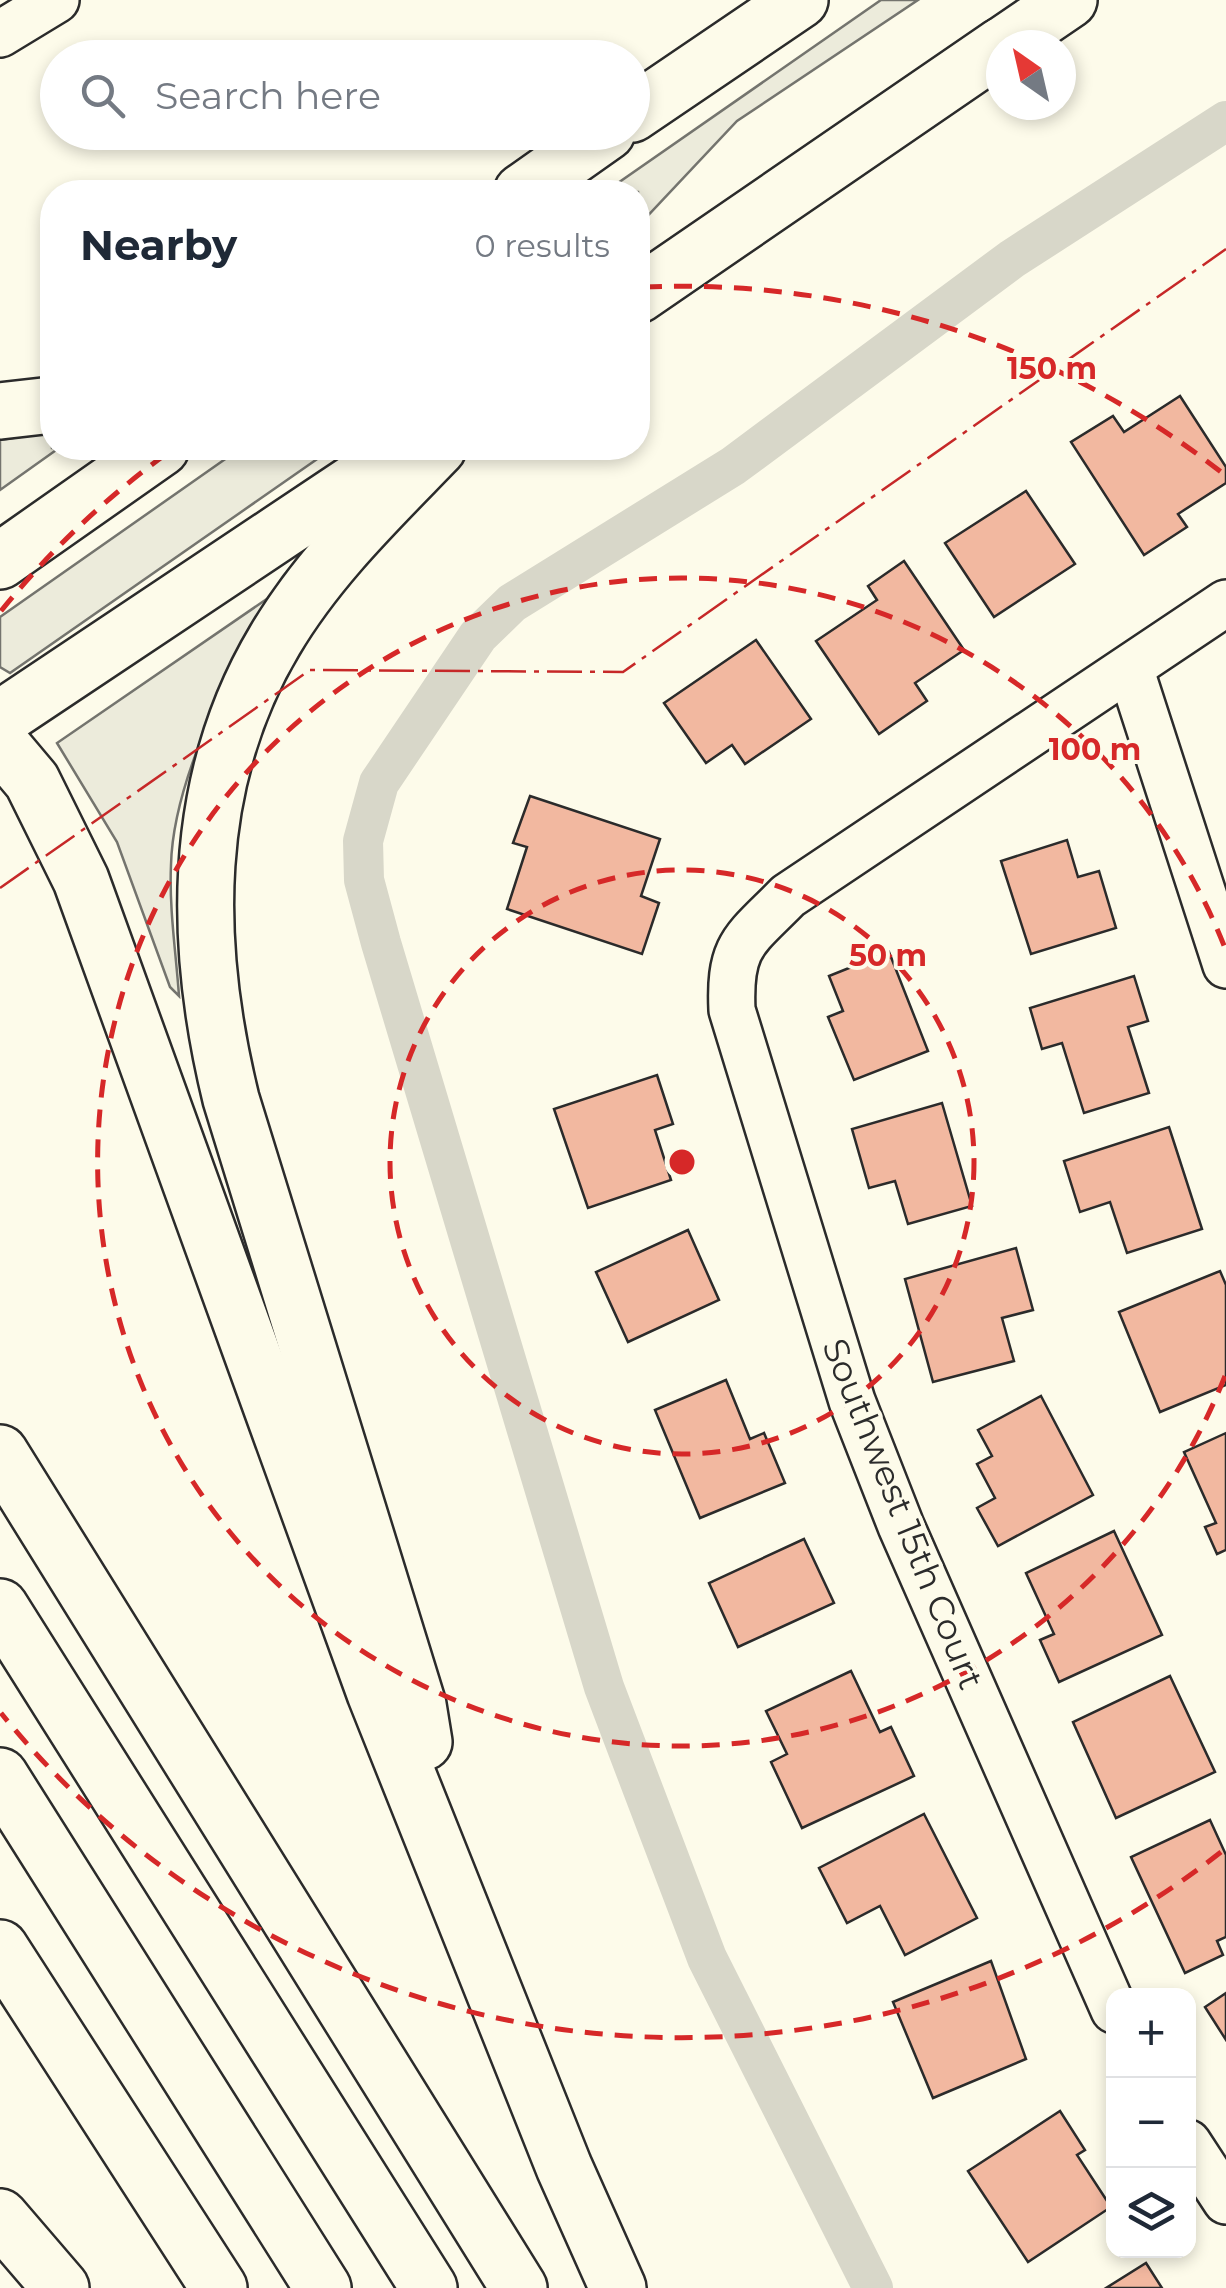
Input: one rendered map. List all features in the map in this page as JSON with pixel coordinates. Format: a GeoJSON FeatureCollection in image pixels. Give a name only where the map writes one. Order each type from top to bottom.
{"type":"FeatureCollection","features":[{"type":"Feature","properties":{"kind":"main road"},"geometry":{"type":"LineString","coordinates":[[650,102],[800,0]]}},
{"type":"Feature","properties":{"kind":"main road"},"geometry":{"type":"LineString","coordinates":[[1025,30],[1069,0]]}},
{"type":"Feature","properties":{"kind":"main road"},"geometry":{"type":"LineString","coordinates":[[650,287],[986,57]]}},
{"type":"Feature","properties":{"kind":"main road"},"geometry":{"type":"LineString","coordinates":[[539,180],[582,150]]}},
{"type":"Feature","properties":{"kind":"main road"},"geometry":{"type":"LineString","coordinates":[[0,411],[40,406]]}},
{"type":"Feature","properties":{"kind":"main road"},"geometry":{"type":"LineString","coordinates":[[0,561],[144,460]]}},
{"type":"Feature","properties":{"kind":"main road"},"geometry":{"type":"LineString","coordinates":[[0,720],[386,460]]}},
{"type":"Feature","properties":{"kind":"main road"},"geometry":{"type":"LineString","coordinates":[[427,460],[325,570],[261,667],[222,774],[212,820],[202,919],[210,1005],[231,1099],[418,1705],[442,1864]]}},
{"type":"Feature","properties":{"kind":"main road"},"geometry":{"type":"LineString","coordinates":[[0,744],[32,781],[81,880],[237,1320],[442,1864],[618,2288]]}},
{"type":"Feature","properties":{"kind":"main road"},"geometry":{"type":"LineString","coordinates":[[0,1453],[520,2288]]}},
{"type":"Feature","properties":{"kind":"main road"},"geometry":{"type":"LineString","coordinates":[[0,1607],[429,2288]]}},
{"type":"Feature","properties":{"kind":"main road"},"geometry":{"type":"LineString","coordinates":[[0,1776],[323,2288]]}},
{"type":"Feature","properties":{"kind":"main road"},"geometry":{"type":"LineString","coordinates":[[0,1948],[219,2288]]}},
{"type":"Feature","properties":{"kind":"main road"},"geometry":{"type":"LineString","coordinates":[[0,2217],[60,2288]]}},
{"type":"Feature","properties":{"kind":"street"},"geometry":{"type":"LineString","coordinates":[[0,34],[56,0]]}},
{"type":"Feature","properties":{"kind":"street"},"geometry":{"type":"LineString","coordinates":[[1226,604],[1130,668],[1226,965]]}},
{"type":"Feature","properties":{"kind":"street","name":"Southwest 15th Court"},"geometry":{"type":"LineString","coordinates":[[1106,1992],[900,1526],[852,1402],[732,1010],[730,968],[740,946],[788,896],[1130,668]]}},
{"type":"Feature","properties":{"kind":"street"},"geometry":{"type":"LineString","coordinates":[[1196,2156],[1226,2200]]}},
{"type":"Feature","properties":{"kind":"shaded area"},"geometry":{"type":"Polygon","coordinates":[[[881,0],[918,0],[737,121],[650,213],[650,180],[622,180],[881,0]]]}},
{"type":"Feature","properties":{"kind":"shaded area"},"geometry":{"type":"Polygon","coordinates":[[[40,434],[42,460],[0,490],[0,440],[40,434]]]}},
{"type":"Feature","properties":{"kind":"shaded area"},"geometry":{"type":"Polygon","coordinates":[[[224,460],[316,460],[10,673],[0,667],[0,617],[224,460]]]}},
{"type":"Feature","properties":{"kind":"shaded area"},"geometry":{"type":"Polygon","coordinates":[[[274,594],[223,689],[182,797],[171,865],[179,996],[170,987],[117,842],[57,743],[274,594]]]}},
{"type":"Feature","properties":{"kind":"building"},"geometry":{"type":"Polygon","coordinates":[[[1180,396],[1226,467],[1226,483],[1178,514],[1187,527],[1144,555],[1071,442],[1113,416],[1124,432],[1180,396]]]}},
{"type":"Feature","properties":{"kind":"building"},"geometry":{"type":"Polygon","coordinates":[[[1026,491],[1075,564],[994,617],[945,543],[1026,491]]]}},
{"type":"Feature","properties":{"kind":"building"},"geometry":{"type":"Polygon","coordinates":[[[904,561],[964,650],[915,683],[927,701],[879,734],[816,641],[877,600],[868,586],[904,561]]]}},
{"type":"Feature","properties":{"kind":"building"},"geometry":{"type":"Polygon","coordinates":[[[756,640],[811,719],[745,764],[732,745],[706,763],[664,703],[756,640]]]}},
{"type":"Feature","properties":{"kind":"building"},"geometry":{"type":"Polygon","coordinates":[[[530,796],[660,839],[641,896],[659,903],[642,954],[507,909],[527,847],[513,843],[530,796]]]}},
{"type":"Feature","properties":{"kind":"building"},"geometry":{"type":"Polygon","coordinates":[[[1067,840],[1078,877],[1099,871],[1116,928],[1031,954],[1001,861],[1067,840]]]}},
{"type":"Feature","properties":{"kind":"building"},"geometry":{"type":"Polygon","coordinates":[[[889,952],[928,1051],[854,1080],[828,1017],[843,1011],[829,976],[889,952]]]}},
{"type":"Feature","properties":{"kind":"building"},"geometry":{"type":"Polygon","coordinates":[[[1134,976],[1148,1021],[1128,1027],[1149,1093],[1084,1113],[1062,1043],[1042,1049],[1030,1008],[1134,976]]]}},
{"type":"Feature","properties":{"kind":"building"},"geometry":{"type":"Polygon","coordinates":[[[657,1075],[673,1124],[655,1130],[671,1180],[588,1208],[554,1109],[657,1075]]]}},
{"type":"Feature","properties":{"kind":"building"},"geometry":{"type":"Polygon","coordinates":[[[942,1103],[972,1206],[908,1224],[895,1181],[869,1188],[852,1129],[942,1103]]]}},
{"type":"Feature","properties":{"kind":"building"},"geometry":{"type":"Polygon","coordinates":[[[1169,1127],[1202,1229],[1127,1253],[1110,1202],[1080,1212],[1064,1161],[1169,1127]]]}},
{"type":"Feature","properties":{"kind":"building"},"geometry":{"type":"Polygon","coordinates":[[[688,1230],[719,1300],[628,1342],[596,1272],[688,1230]]]}},
{"type":"Feature","properties":{"kind":"building"},"geometry":{"type":"Polygon","coordinates":[[[1016,1248],[1033,1310],[1002,1318],[1014,1361],[933,1382],[905,1279],[1016,1248]]]}},
{"type":"Feature","properties":{"kind":"building"},"geometry":{"type":"Polygon","coordinates":[[[1220,1271],[1226,1285],[1226,1385],[1160,1412],[1119,1312],[1220,1271]]]}},
{"type":"Feature","properties":{"kind":"building"},"geometry":{"type":"Polygon","coordinates":[[[726,1380],[750,1439],[764,1433],[785,1483],[700,1518],[655,1410],[726,1380]]]}},
{"type":"Feature","properties":{"kind":"building"},"geometry":{"type":"Polygon","coordinates":[[[1041,1396],[1093,1495],[998,1546],[977,1508],[995,1498],[977,1464],[992,1456],[978,1430],[1041,1396]]]}},
{"type":"Feature","properties":{"kind":"building"},"geometry":{"type":"Polygon","coordinates":[[[1226,1433],[1226,1550],[1217,1554],[1205,1527],[1216,1523],[1184,1452],[1226,1433]]]}},
{"type":"Feature","properties":{"kind":"building"},"geometry":{"type":"Polygon","coordinates":[[[1114,1531],[1162,1635],[1059,1682],[1040,1640],[1054,1634],[1026,1573],[1114,1531]]]}},
{"type":"Feature","properties":{"kind":"building"},"geometry":{"type":"Polygon","coordinates":[[[804,1539],[834,1603],[738,1647],[709,1583],[804,1539]]]}},
{"type":"Feature","properties":{"kind":"building"},"geometry":{"type":"Polygon","coordinates":[[[851,1671],[880,1732],[891,1727],[914,1776],[802,1828],[771,1762],[787,1754],[766,1711],[851,1671]]]}},
{"type":"Feature","properties":{"kind":"building"},"geometry":{"type":"Polygon","coordinates":[[[1170,1676],[1215,1772],[1116,1818],[1073,1722],[1170,1676]]]}},
{"type":"Feature","properties":{"kind":"building"},"geometry":{"type":"Polygon","coordinates":[[[924,1814],[977,1918],[905,1955],[880,1906],[847,1923],[819,1868],[924,1814]]]}},
{"type":"Feature","properties":{"kind":"building"},"geometry":{"type":"Polygon","coordinates":[[[1210,1820],[1226,1855],[1226,1937],[1217,1941],[1223,1955],[1185,1973],[1131,1857],[1210,1820]]]}},
{"type":"Feature","properties":{"kind":"building"},"geometry":{"type":"Polygon","coordinates":[[[991,1961],[1026,2059],[933,2098],[893,2002],[991,1961]]]}},
{"type":"Feature","properties":{"kind":"building"},"geometry":{"type":"Polygon","coordinates":[[[1226,1993],[1226,2040],[1205,2007],[1226,1993]]]}},
{"type":"Feature","properties":{"kind":"building"},"geometry":{"type":"Polygon","coordinates":[[[1060,2111],[1085,2150],[1077,2155],[1106,2199],[1106,2210],[1028,2262],[968,2171],[1060,2111]]]}},
{"type":"Feature","properties":{"kind":"building"},"geometry":{"type":"Polygon","coordinates":[[[1146,2263],[1162,2288],[1106,2288],[1146,2263]]]}},
{"type":"Feature","properties":{"kind":"waterway"},"geometry":{"type":"LineString","coordinates":[[873,2288],[707,1958],[604,1687],[381,943],[364,880],[363,841],[379,783],[478,636],[512,603],[733,466],[1012,259],[1226,121]]}},
{"type":"Feature","properties":{"kind":"power"},"geometry":{"type":"LineString","coordinates":[[0,888],[310,670],[623,672],[1226,249]]}}]}
